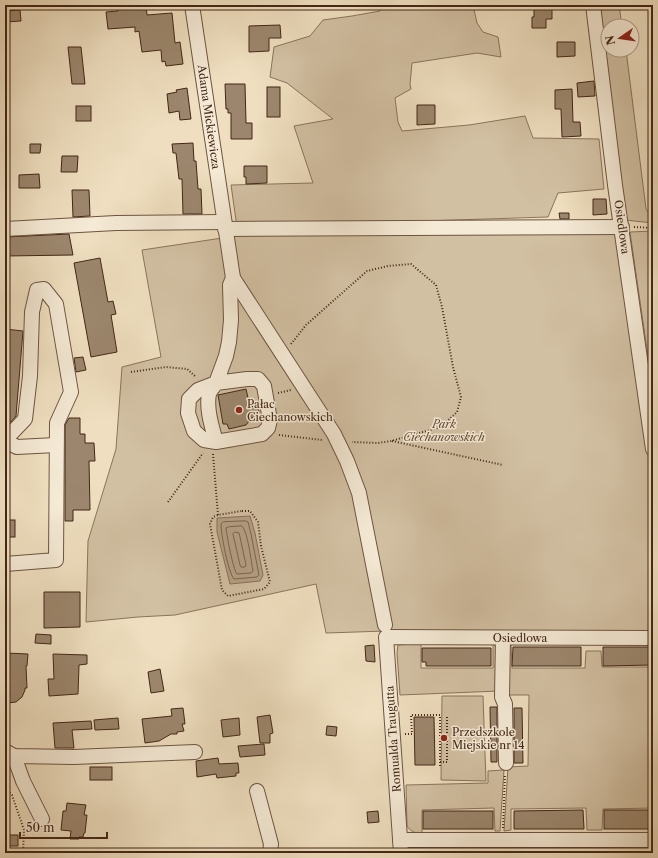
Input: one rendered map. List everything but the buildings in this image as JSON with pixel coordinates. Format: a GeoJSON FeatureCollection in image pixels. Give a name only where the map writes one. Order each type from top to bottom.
{"type":"FeatureCollection","features":[{"type":"Feature","properties":{"kind":"street","name":"Adama Mickiewicza"},"geometry":{"type":"LineString","coordinates":[[192,5],[233,278]]}},
{"type":"Feature","properties":{"kind":"street","name":"Osiedlowa"},"geometry":{"type":"LineString","coordinates":[[593,5],[615,185],[653,449]]}},
{"type":"Feature","properties":{"kind":"street"},"geometry":{"type":"LineString","coordinates":[[5,228],[116,223],[622,227]]}},
{"type":"Feature","properties":{"kind":"street"},"geometry":{"type":"LineString","coordinates":[[214,441],[208,406],[210,393],[216,383],[226,356],[229,342],[231,320],[230,285],[233,278]]}},
{"type":"Feature","properties":{"kind":"street","name":"Romualda Traugutta"},"geometry":{"type":"LineString","coordinates":[[233,278],[283,353],[334,434],[347,461],[359,493],[386,631],[400,846],[653,840]]}},
{"type":"Feature","properties":{"kind":"street"},"geometry":{"type":"LineString","coordinates":[[5,564],[56,560],[56,445],[56,423],[71,392],[56,304],[44,289],[36,290],[32,312],[30,376],[25,419],[5,440],[17,447],[56,445]]}},
{"type":"Feature","properties":{"kind":"street"},"geometry":{"type":"LineString","coordinates":[[258,379],[264,386],[266,395],[270,420],[268,428],[262,434],[214,441],[204,440],[194,431],[188,413],[189,399],[198,390],[216,383],[258,379]]}},
{"type":"Feature","properties":{"kind":"street","name":"Osiedlowa"},"geometry":{"type":"LineString","coordinates":[[386,631],[503,638],[653,638]]}},
{"type":"Feature","properties":{"kind":"street"},"geometry":{"type":"LineString","coordinates":[[503,638],[502,697],[506,704],[506,763]]}},
{"type":"Feature","properties":{"kind":"street"},"geometry":{"type":"LineString","coordinates":[[9,753],[74,757],[195,752]]}},
{"type":"Feature","properties":{"kind":"street"},"geometry":{"type":"LineString","coordinates":[[9,753],[42,819]]}},
{"type":"Feature","properties":{"kind":"street"},"geometry":{"type":"LineString","coordinates":[[257,791],[271,844],[270,853]]}},
{"type":"Feature","properties":{"kind":"path"},"geometry":{"type":"LineString","coordinates":[[622,227],[653,228]]}},
{"type":"Feature","properties":{"kind":"path"},"geometry":{"type":"LineString","coordinates":[[262,434],[338,441],[378,443],[391,441],[441,427],[457,412],[461,397],[436,285],[411,264],[388,266],[367,272],[306,325],[283,353]]}},
{"type":"Feature","properties":{"kind":"path"},"geometry":{"type":"LineString","coordinates":[[131,372],[166,367],[187,369],[199,379],[216,383]]}},
{"type":"Feature","properties":{"kind":"path"},"geometry":{"type":"LineString","coordinates":[[266,395],[304,387]]}},
{"type":"Feature","properties":{"kind":"path"},"geometry":{"type":"LineString","coordinates":[[168,502],[214,441]]}},
{"type":"Feature","properties":{"kind":"path"},"geometry":{"type":"LineString","coordinates":[[214,441],[218,515]]}},
{"type":"Feature","properties":{"kind":"path"},"geometry":{"type":"LineString","coordinates":[[391,441],[503,465]]}},
{"type":"Feature","properties":{"kind":"path"},"geometry":{"type":"LineString","coordinates":[[250,511],[258,522],[261,546],[270,582],[264,589],[228,596],[222,590],[210,524],[213,517],[218,515],[250,511]]}},
{"type":"Feature","properties":{"kind":"path"},"geometry":{"type":"LineString","coordinates":[[400,734],[412,734],[411,715],[440,715],[440,767]]}},
{"type":"Feature","properties":{"kind":"path"},"geometry":{"type":"LineString","coordinates":[[440,762],[447,762],[447,717]]}},
{"type":"Feature","properties":{"kind":"path"},"geometry":{"type":"LineString","coordinates":[[503,835],[506,763]]}},
{"type":"Feature","properties":{"kind":"path"},"geometry":{"type":"LineString","coordinates":[[5,789],[12,795],[24,830],[23,853]]}},
{"type":"Feature","properties":{"kind":"green space"},"geometry":{"type":"Polygon","coordinates":[[[377,5],[473,5],[477,23],[483,32],[498,37],[501,57],[477,53],[412,63],[411,89],[395,98],[398,122],[402,131],[469,125],[525,116],[533,138],[599,139],[604,189],[558,193],[548,217],[237,227],[231,185],[313,183],[294,126],[333,119],[287,83],[270,77],[274,47],[310,36],[323,20],[380,11],[377,5]]]}},
{"type":"Feature","properties":{"kind":"green space"},"geometry":{"type":"Polygon","coordinates":[[[597,5],[619,5],[621,18],[600,18],[600,28],[597,5]]]}},
{"type":"Feature","properties":{"kind":"green space"},"geometry":{"type":"Polygon","coordinates":[[[604,58],[627,58],[646,209],[653,218],[653,223],[625,220],[604,58]]]}},
{"type":"Feature","properties":{"kind":"green space","name":"Park Ciechanowskich"},"geometry":{"type":"Polygon","coordinates":[[[616,231],[653,487],[653,633],[386,631],[326,633],[316,584],[175,615],[86,622],[88,541],[116,449],[122,367],[161,357],[142,250],[249,234],[616,231]]]}},
{"type":"Feature","properties":{"kind":"green space"},"geometry":{"type":"Polygon","coordinates":[[[653,231],[653,391],[630,232],[653,231]]]}},
{"type":"Feature","properties":{"kind":"green space"},"geometry":{"type":"Polygon","coordinates":[[[421,643],[421,668],[493,668],[493,645],[501,645],[499,691],[400,695],[397,653],[398,645],[421,643]]]}},
{"type":"Feature","properties":{"kind":"green space"},"geometry":{"type":"Polygon","coordinates":[[[506,644],[511,644],[512,668],[585,668],[586,651],[601,651],[602,667],[653,667],[653,808],[603,809],[602,830],[587,830],[586,808],[511,809],[511,830],[504,831],[508,767],[528,766],[529,695],[505,695],[506,644]]]}},
{"type":"Feature","properties":{"kind":"green space"},"geometry":{"type":"Polygon","coordinates":[[[442,696],[483,696],[486,781],[441,780],[442,696]]]}},
{"type":"Feature","properties":{"kind":"green space"},"geometry":{"type":"Polygon","coordinates":[[[504,770],[500,831],[495,831],[494,808],[422,810],[422,833],[413,832],[407,826],[406,785],[488,783],[488,771],[504,770]]]}},
{"type":"Feature","properties":{"kind":"water"},"geometry":{"type":"Polygon","coordinates":[[[250,516],[255,533],[263,575],[260,581],[230,584],[217,532],[217,518],[250,516]]]}},
{"type":"Feature","properties":{"kind":"place","name":"Pałac Ciechanowskich"},"geometry":{"type":"Point","coordinates":[239,410]}},
{"type":"Feature","properties":{"kind":"place","name":"Przedszkole Miejskie nr 14"},"geometry":{"type":"Point","coordinates":[444,738]}}]}
